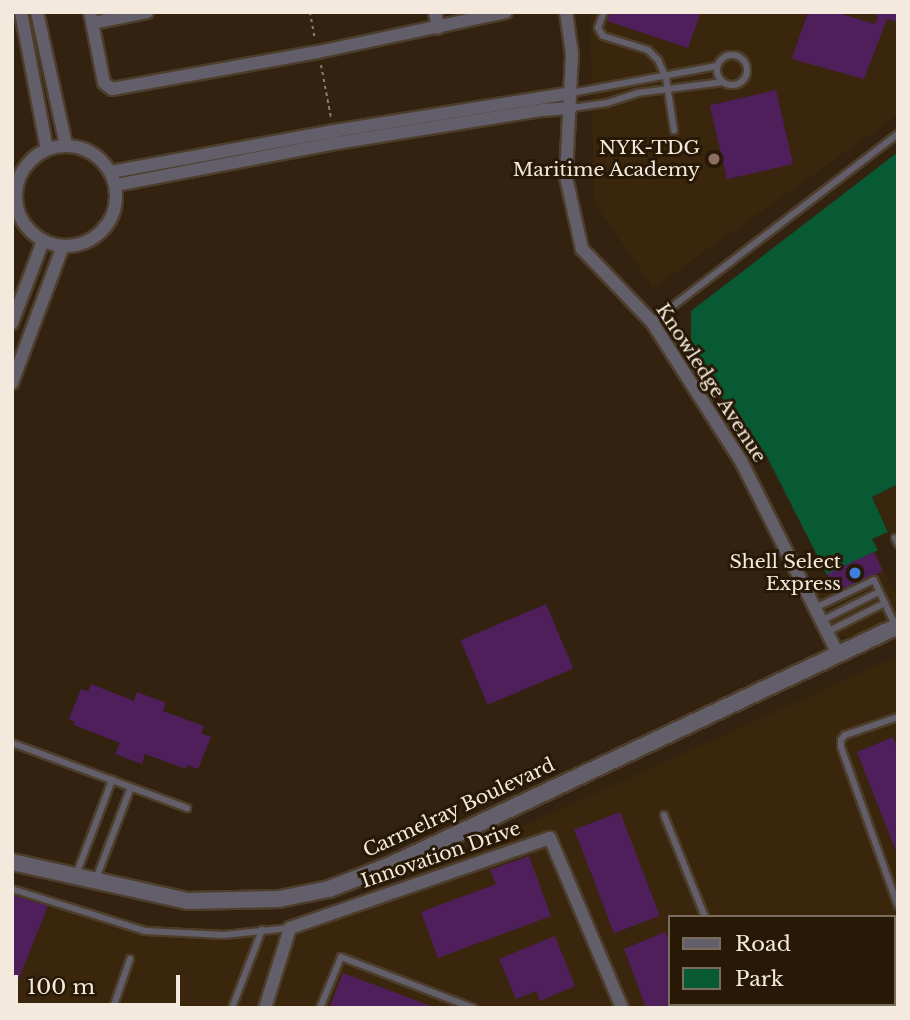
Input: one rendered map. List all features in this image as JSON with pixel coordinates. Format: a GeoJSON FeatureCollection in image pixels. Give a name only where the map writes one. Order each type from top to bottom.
{"type":"FeatureCollection","features":[{"type":"Feature","properties":{"kind":"street"},"geometry":{"type":"LineString","coordinates":[[21,12],[47,149]]}},
{"type":"Feature","properties":{"kind":"street"},"geometry":{"type":"LineString","coordinates":[[37,12],[66,145]]}},
{"type":"Feature","properties":{"kind":"street"},"geometry":{"type":"LineString","coordinates":[[147,12],[92,18],[104,83],[112,89],[318,52],[506,12]]}},
{"type":"Feature","properties":{"kind":"street"},"geometry":{"type":"LineString","coordinates":[[435,12],[438,28]]}},
{"type":"Feature","properties":{"kind":"street","name":"Knowledge Avenue"},"geometry":{"type":"LineString","coordinates":[[566,12],[572,54],[566,177],[582,249],[652,322],[741,461],[838,654]]}},
{"type":"Feature","properties":{"kind":"street"},"geometry":{"type":"LineString","coordinates":[[111,172],[334,131],[571,93]]}},
{"type":"Feature","properties":{"kind":"street"},"geometry":{"type":"LineString","coordinates":[[116,184],[336,143],[571,108]]}},
{"type":"Feature","properties":{"kind":"street"},"geometry":{"type":"LineString","coordinates":[[66,145],[84,148],[100,157],[116,184],[117,203],[110,221],[90,239],[64,246],[43,241],[28,229],[19,213],[16,194],[20,175],[31,159],[47,149],[66,145]]}},
{"type":"Feature","properties":{"kind":"street"},"geometry":{"type":"LineString","coordinates":[[12,323],[43,241]]}},
{"type":"Feature","properties":{"kind":"street"},"geometry":{"type":"LineString","coordinates":[[13,377],[64,246]]}},
{"type":"Feature","properties":{"kind":"street","name":"Carmelray Boulevard"},"geometry":{"type":"LineString","coordinates":[[12,862],[188,901],[279,899],[329,889],[393,864],[838,654],[894,621]]}},
{"type":"Feature","properties":{"kind":"street","name":"Innovation Drive"},"geometry":{"type":"LineString","coordinates":[[290,929],[550,838],[622,1008]]}},
{"type":"Feature","properties":{"kind":"street"},"geometry":{"type":"LineString","coordinates":[[265,1008],[290,929]]}},
{"type":"Feature","properties":{"kind":"lane"},"geometry":{"type":"LineString","coordinates":[[604,12],[598,28],[603,36],[648,50],[658,60],[666,78],[674,130]]}},
{"type":"Feature","properties":{"kind":"lane"},"geometry":{"type":"LineString","coordinates":[[571,108],[667,88],[723,82],[732,85],[742,82],[747,73],[746,62],[733,54],[723,57],[718,66],[718,75],[723,82]]}},
{"type":"Feature","properties":{"kind":"lane"},"geometry":{"type":"LineString","coordinates":[[571,93],[626,81],[666,78],[718,66]]}},
{"type":"Feature","properties":{"kind":"lane"},"geometry":{"type":"LineString","coordinates":[[652,322],[898,134]]}},
{"type":"Feature","properties":{"kind":"lane"},"geometry":{"type":"LineString","coordinates":[[815,608],[874,580],[894,621]]}},
{"type":"Feature","properties":{"kind":"lane"},"geometry":{"type":"LineString","coordinates":[[824,627],[879,592]]}},
{"type":"Feature","properties":{"kind":"lane"},"geometry":{"type":"LineString","coordinates":[[824,627],[885,603]]}},
{"type":"Feature","properties":{"kind":"lane"},"geometry":{"type":"LineString","coordinates":[[894,621],[898,607]]}},
{"type":"Feature","properties":{"kind":"lane"},"geometry":{"type":"LineString","coordinates":[[898,717],[845,735],[841,747],[898,906]]}},
{"type":"Feature","properties":{"kind":"lane"},"geometry":{"type":"LineString","coordinates":[[12,743],[187,808]]}},
{"type":"Feature","properties":{"kind":"lane"},"geometry":{"type":"LineString","coordinates":[[76,875],[112,780]]}},
{"type":"Feature","properties":{"kind":"lane"},"geometry":{"type":"LineString","coordinates":[[96,881],[131,787]]}},
{"type":"Feature","properties":{"kind":"lane"},"geometry":{"type":"LineString","coordinates":[[664,815],[704,915]]}},
{"type":"Feature","properties":{"kind":"lane"},"geometry":{"type":"LineString","coordinates":[[12,889],[145,931],[224,936],[290,929]]}},
{"type":"Feature","properties":{"kind":"lane"},"geometry":{"type":"LineString","coordinates":[[232,1008],[262,930]]}},
{"type":"Feature","properties":{"kind":"lane"},"geometry":{"type":"LineString","coordinates":[[320,1008],[341,957],[473,1008]]}},
{"type":"Feature","properties":{"kind":"lane"},"geometry":{"type":"LineString","coordinates":[[113,1008],[130,959]]}},
{"type":"Feature","properties":{"kind":"path"},"geometry":{"type":"LineString","coordinates":[[310,12],[334,131]]}},
{"type":"Feature","properties":{"kind":"shaded area","name":"NYK-TDG Maritime Academy"},"geometry":{"type":"Polygon","coordinates":[[[590,12],[898,12],[898,115],[653,288],[594,203],[590,12]]]}},
{"type":"Feature","properties":{"kind":"shaded area"},"geometry":{"type":"Polygon","coordinates":[[[898,484],[898,551],[872,496],[898,484]]]}},
{"type":"Feature","properties":{"kind":"shaded area"},"geometry":{"type":"Polygon","coordinates":[[[874,552],[898,598],[898,620],[856,640],[841,636],[833,629],[809,584],[874,552]]]}},
{"type":"Feature","properties":{"kind":"shaded area"},"geometry":{"type":"Polygon","coordinates":[[[898,656],[898,1008],[12,1008],[12,884],[121,920],[162,926],[234,929],[281,924],[335,911],[898,656]]]}},
{"type":"Feature","properties":{"kind":"green space"},"geometry":{"type":"Polygon","coordinates":[[[898,152],[898,484],[872,497],[888,532],[872,539],[878,550],[827,575],[765,453],[691,357],[691,311],[898,152]]]}},
{"type":"Feature","properties":{"kind":"building"},"geometry":{"type":"Polygon","coordinates":[[[611,12],[701,12],[688,48],[607,21],[611,12]]]}},
{"type":"Feature","properties":{"kind":"building"},"geometry":{"type":"Polygon","coordinates":[[[808,12],[835,12],[875,24],[878,16],[872,12],[898,12],[898,22],[887,19],[864,79],[792,59],[808,12]]]}},
{"type":"Feature","properties":{"kind":"building"},"geometry":{"type":"Polygon","coordinates":[[[776,90],[793,164],[727,179],[710,105],[776,90]]]}},
{"type":"Feature","properties":{"kind":"building","name":"Shell Select Express"},"geometry":{"type":"Polygon","coordinates":[[[874,552],[883,571],[836,593],[827,574],[874,552]]]}},
{"type":"Feature","properties":{"kind":"building"},"geometry":{"type":"Polygon","coordinates":[[[546,604],[573,668],[488,705],[460,640],[546,604]]]}},
{"type":"Feature","properties":{"kind":"building"},"geometry":{"type":"Polygon","coordinates":[[[91,684],[134,701],[137,692],[166,703],[163,711],[204,726],[201,733],[211,737],[198,769],[187,765],[186,769],[145,754],[142,764],[115,754],[120,743],[74,725],[75,722],[69,719],[81,689],[88,691],[91,684]]]}},
{"type":"Feature","properties":{"kind":"building"},"geometry":{"type":"Polygon","coordinates":[[[893,737],[898,749],[897,854],[857,752],[893,737]]]}},
{"type":"Feature","properties":{"kind":"building"},"geometry":{"type":"Polygon","coordinates":[[[620,812],[660,916],[614,933],[574,830],[620,812]]]}},
{"type":"Feature","properties":{"kind":"building"},"geometry":{"type":"Polygon","coordinates":[[[529,856],[551,916],[438,958],[421,912],[496,884],[490,870],[529,856]]]}},
{"type":"Feature","properties":{"kind":"building"},"geometry":{"type":"Polygon","coordinates":[[[12,895],[48,906],[13,993],[12,993],[12,895]]]}},
{"type":"Feature","properties":{"kind":"building"},"geometry":{"type":"Polygon","coordinates":[[[665,932],[668,939],[670,1008],[646,1008],[624,949],[665,932]]]}},
{"type":"Feature","properties":{"kind":"building"},"geometry":{"type":"Polygon","coordinates":[[[555,936],[575,986],[540,1001],[536,991],[516,999],[499,959],[555,936]]]}},
{"type":"Feature","properties":{"kind":"building"},"geometry":{"type":"Polygon","coordinates":[[[343,973],[434,1007],[329,1008],[343,973]]]}},
{"type":"Feature","properties":{"kind":"place","name":"NYK-TDG Maritime Academy"},"geometry":{"type":"Point","coordinates":[714,159]}},
{"type":"Feature","properties":{"kind":"place","name":"Shell Select Express"},"geometry":{"type":"Point","coordinates":[855,573]}}]}
